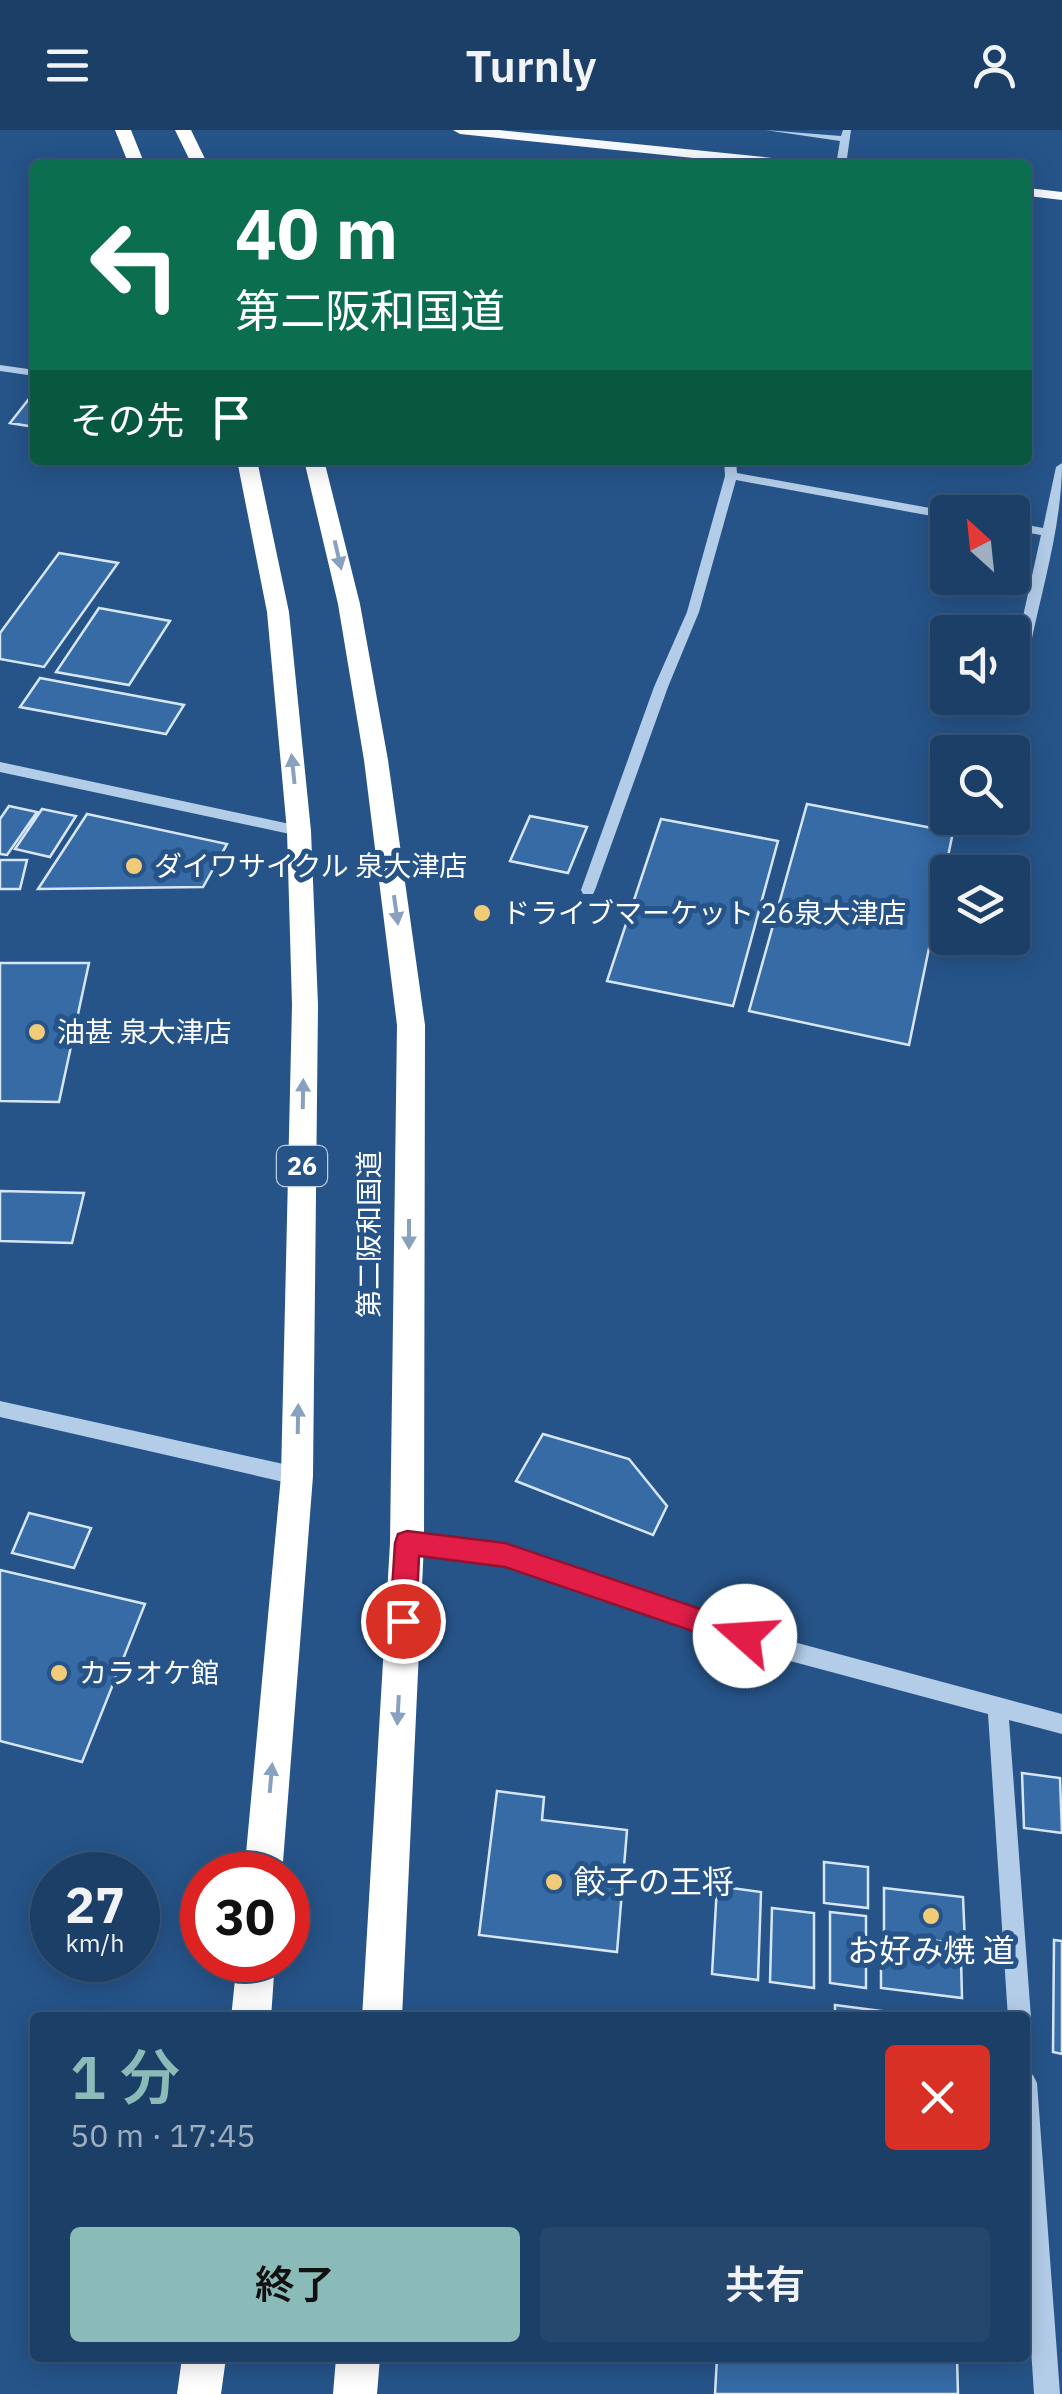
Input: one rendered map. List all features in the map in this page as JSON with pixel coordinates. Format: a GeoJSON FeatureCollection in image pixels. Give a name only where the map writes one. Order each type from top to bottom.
{"type":"FeatureCollection","features":[{"type":"Feature","properties":{"kind":"highway"},"geometry":{"type":"LineString","coordinates":[[123,130],[135,160]]}},
{"type":"Feature","properties":{"kind":"highway"},"geometry":{"type":"LineString","coordinates":[[183,130],[198,160]]}},
{"type":"Feature","properties":{"kind":"highway","name":"26"},"geometry":{"type":"LineString","coordinates":[[248,465],[278,612],[299,832],[304,1006],[296,1476],[266,1852]]}},
{"type":"Feature","properties":{"kind":"highway","name":"第二阪和国道"},"geometry":{"type":"LineString","coordinates":[[315,465],[349,604],[376,760],[411,1024],[407,1543],[382,2012]]}},
{"type":"Feature","properties":{"kind":"highway"},"geometry":{"type":"LineString","coordinates":[[252,2012],[254,1982]]}},
{"type":"Feature","properties":{"kind":"highway"},"geometry":{"type":"LineString","coordinates":[[199,2394],[203,2362]]}},
{"type":"Feature","properties":{"kind":"highway"},"geometry":{"type":"LineString","coordinates":[[355,2394],[358,2362]]}},
{"type":"Feature","properties":{"kind":"main road"},"geometry":{"type":"LineString","coordinates":[[460,130],[753,160]]}},
{"type":"Feature","properties":{"kind":"main road"},"geometry":{"type":"LineString","coordinates":[[1032,192],[1062,196]]}},
{"type":"Feature","properties":{"kind":"street"},"geometry":{"type":"LineString","coordinates":[[770,130],[846,135],[843,160]]}},
{"type":"Feature","properties":{"kind":"street"},"geometry":{"type":"LineString","coordinates":[[0,368],[30,372]]}},
{"type":"Feature","properties":{"kind":"street"},"geometry":{"type":"LineString","coordinates":[[588,890],[660,687],[693,612],[730,465]]}},
{"type":"Feature","properties":{"kind":"street"},"geometry":{"type":"LineString","coordinates":[[1030,619],[1062,467]]}},
{"type":"Feature","properties":{"kind":"street"},"geometry":{"type":"LineString","coordinates":[[730,476],[930,512]]}},
{"type":"Feature","properties":{"kind":"street"},"geometry":{"type":"LineString","coordinates":[[1030,530],[1048,533]]}},
{"type":"Feature","properties":{"kind":"street"},"geometry":{"type":"LineString","coordinates":[[0,767],[299,832]]}},
{"type":"Feature","properties":{"kind":"street"},"geometry":{"type":"LineString","coordinates":[[0,1409],[296,1476]]}},
{"type":"Feature","properties":{"kind":"street"},"geometry":{"type":"LineString","coordinates":[[407,1543],[505,1555],[779,1648],[1062,1724]]}},
{"type":"Feature","properties":{"kind":"street"},"geometry":{"type":"LineString","coordinates":[[998,1709],[1020,2012]]}},
{"type":"Feature","properties":{"kind":"street"},"geometry":{"type":"LineString","coordinates":[[1030,2129],[1052,2333],[1047,2394]]}},
{"type":"Feature","properties":{"kind":"building"},"geometry":{"type":"Polygon","coordinates":[[[30,398],[30,426],[10,423],[30,398]]]}},
{"type":"Feature","properties":{"kind":"building"},"geometry":{"type":"Polygon","coordinates":[[[59,553],[118,563],[44,667],[0,659],[0,633],[59,553]]]}},
{"type":"Feature","properties":{"kind":"building"},"geometry":{"type":"Polygon","coordinates":[[[99,608],[170,621],[129,685],[56,672],[99,608]]]}},
{"type":"Feature","properties":{"kind":"building"},"geometry":{"type":"Polygon","coordinates":[[[40,678],[184,705],[166,734],[20,707],[40,678]]]}},
{"type":"Feature","properties":{"kind":"building"},"geometry":{"type":"Polygon","coordinates":[[[807,804],[930,828],[930,835],[952,835],[948,855],[930,855],[930,943],[909,1045],[749,1011],[807,804]]]}},
{"type":"Feature","properties":{"kind":"building"},"geometry":{"type":"Polygon","coordinates":[[[9,806],[37,812],[7,855],[0,854],[0,819],[9,806]]]}},
{"type":"Feature","properties":{"kind":"building"},"geometry":{"type":"Polygon","coordinates":[[[42,809],[76,816],[50,857],[15,849],[42,809]]]}},
{"type":"Feature","properties":{"kind":"building","name":"ダイワサイクル 泉大津店"},"geometry":{"type":"Polygon","coordinates":[[[87,814],[227,844],[203,887],[38,889],[87,814]]]}},
{"type":"Feature","properties":{"kind":"building"},"geometry":{"type":"Polygon","coordinates":[[[530,816],[587,827],[568,873],[510,861],[530,816]]]}},
{"type":"Feature","properties":{"kind":"building"},"geometry":{"type":"Polygon","coordinates":[[[661,819],[778,841],[733,1006],[607,981],[661,819]]]}},
{"type":"Feature","properties":{"kind":"building"},"geometry":{"type":"Polygon","coordinates":[[[0,860],[27,860],[20,889],[0,889],[0,860]]]}},
{"type":"Feature","properties":{"kind":"building","name":"油甚 泉大津店"},"geometry":{"type":"Polygon","coordinates":[[[0,963],[89,963],[59,1102],[0,1101],[0,963]]]}},
{"type":"Feature","properties":{"kind":"building"},"geometry":{"type":"Polygon","coordinates":[[[0,1191],[84,1193],[72,1243],[0,1241],[0,1191]]]}},
{"type":"Feature","properties":{"kind":"building"},"geometry":{"type":"Polygon","coordinates":[[[543,1434],[629,1459],[667,1506],[653,1535],[516,1481],[543,1434]]]}},
{"type":"Feature","properties":{"kind":"building"},"geometry":{"type":"Polygon","coordinates":[[[29,1513],[91,1528],[74,1568],[12,1553],[29,1513]]]}},
{"type":"Feature","properties":{"kind":"building","name":"カラオケ館"},"geometry":{"type":"Polygon","coordinates":[[[0,1570],[145,1604],[82,1762],[0,1741],[0,1570]]]}},
{"type":"Feature","properties":{"kind":"building"},"geometry":{"type":"Polygon","coordinates":[[[1022,1773],[1060,1778],[1062,1833],[1024,1828],[1022,1773]]]}},
{"type":"Feature","properties":{"kind":"building","name":"餃子の王将"},"geometry":{"type":"Polygon","coordinates":[[[497,1791],[544,1797],[542,1820],[627,1830],[617,1952],[479,1935],[497,1791]]]}},
{"type":"Feature","properties":{"kind":"building"},"geometry":{"type":"Polygon","coordinates":[[[824,1862],[868,1867],[868,1908],[824,1903],[824,1862]]]}},
{"type":"Feature","properties":{"kind":"building"},"geometry":{"type":"Polygon","coordinates":[[[717,1886],[761,1892],[758,1980],[712,1974],[717,1886]]]}},
{"type":"Feature","properties":{"kind":"building"},"geometry":{"type":"Polygon","coordinates":[[[884,1888],[963,1897],[965,1944],[884,1935],[884,1888]]]}},
{"type":"Feature","properties":{"kind":"building"},"geometry":{"type":"Polygon","coordinates":[[[772,1908],[814,1913],[814,1988],[770,1982],[772,1908]]]}},
{"type":"Feature","properties":{"kind":"building"},"geometry":{"type":"Polygon","coordinates":[[[830,1912],[866,1916],[866,1988],[830,1983],[830,1912]]]}},
{"type":"Feature","properties":{"kind":"building"},"geometry":{"type":"Polygon","coordinates":[[[1054,1940],[1062,1941],[1062,2054],[1053,2052],[1054,1940]]]}},
{"type":"Feature","properties":{"kind":"building"},"geometry":{"type":"Polygon","coordinates":[[[881,1949],[961,1958],[962,1998],[881,1988],[881,1949]]]}},
{"type":"Feature","properties":{"kind":"building"},"geometry":{"type":"Polygon","coordinates":[[[835,2005],[889,2012],[835,2012],[835,2005]]]}},
{"type":"Feature","properties":{"kind":"building"},"geometry":{"type":"Polygon","coordinates":[[[717,2362],[957,2362],[958,2394],[715,2394],[717,2362]]]}},
{"type":"Feature","properties":{"kind":"place","name":"ダイワサイクル 泉大津店"},"geometry":{"type":"Point","coordinates":[134,866]}},
{"type":"Feature","properties":{"kind":"place","name":"ドライブマーケット 26泉大津店"},"geometry":{"type":"Point","coordinates":[482,913]}},
{"type":"Feature","properties":{"kind":"place","name":"油甚 泉大津店"},"geometry":{"type":"Point","coordinates":[37,1032]}},
{"type":"Feature","properties":{"kind":"place","name":"カラオケ館"},"geometry":{"type":"Point","coordinates":[59,1673]}},
{"type":"Feature","properties":{"kind":"place","name":"餃子の王将"},"geometry":{"type":"Point","coordinates":[554,1882]}},
{"type":"Feature","properties":{"kind":"place","name":"お好み焼 道"},"geometry":{"type":"Point","coordinates":[931,1916]}},
{"type":"Feature","properties":{"kind":"route"},"geometry":{"type":"LineString","coordinates":[[403,1621],[407,1543],[505,1555],[745,1636]]}}]}
